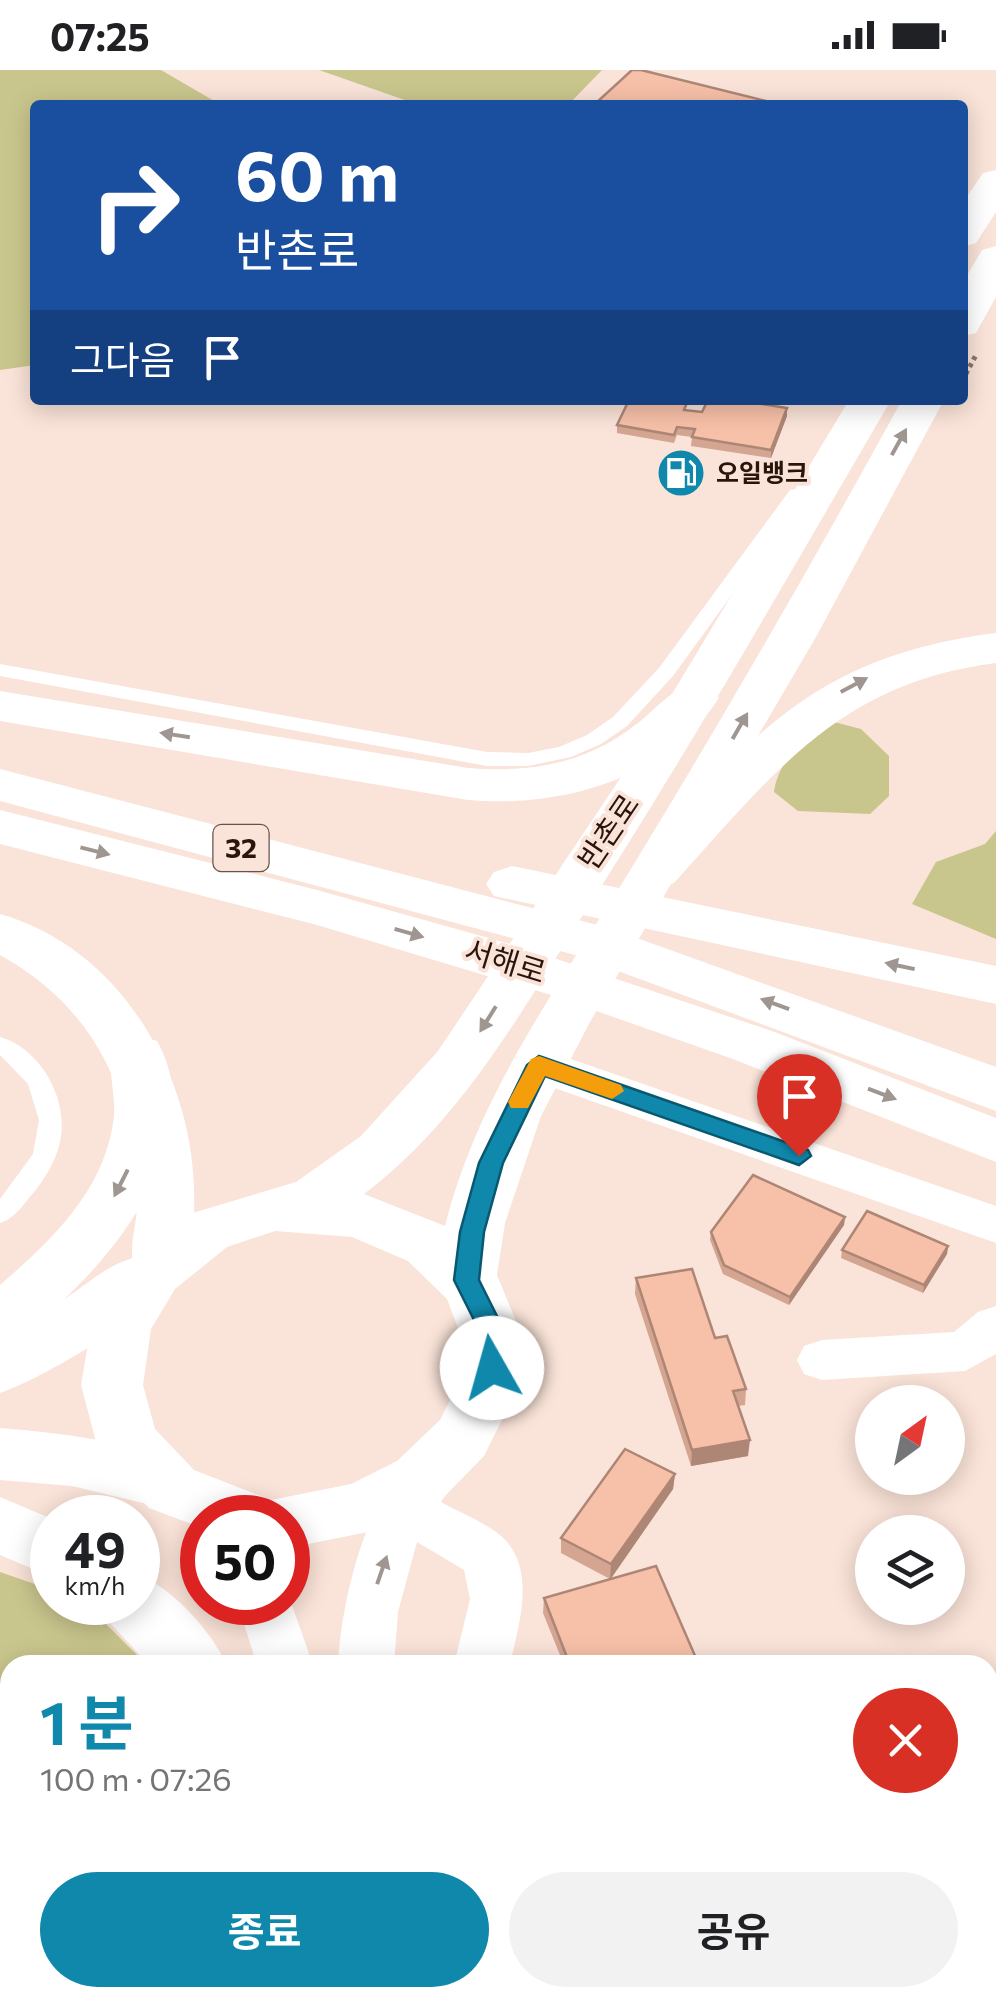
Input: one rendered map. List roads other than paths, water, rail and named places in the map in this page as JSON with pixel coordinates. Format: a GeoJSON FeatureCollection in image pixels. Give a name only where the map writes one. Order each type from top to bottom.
{"type":"FeatureCollection","features":[{"type":"Feature","properties":{"kind":"main road"},"geometry":{"type":"LineString","coordinates":[[968,224],[996,182]]}},
{"type":"Feature","properties":{"kind":"main road"},"geometry":{"type":"LineString","coordinates":[[968,313],[994,266]]}},
{"type":"Feature","properties":{"kind":"main road","name":"반촌로"},"geometry":{"type":"LineString","coordinates":[[184,1495],[160,1480],[134,1455],[116,1427],[104,1380],[110,1332],[124,1303],[152,1268],[218,1226],[288,1210],[318,1198],[381,1151],[436,1093],[696,698],[866,405]]}},
{"type":"Feature","properties":{"kind":"main road","name":"반촌로"},"geometry":{"type":"LineString","coordinates":[[466,1280],[484,1183],[539,1065],[656,870],[920,405]]}},
{"type":"Feature","properties":{"kind":"main road"},"geometry":{"type":"LineString","coordinates":[[656,870],[772,746],[823,703],[902,664],[960,650],[996,648]]}},
{"type":"Feature","properties":{"kind":"main road"},"geometry":{"type":"LineString","coordinates":[[0,706],[468,784],[518,788],[558,784],[618,762],[653,740],[696,698]]}},
{"type":"Feature","properties":{"kind":"main road"},"geometry":{"type":"LineString","coordinates":[[0,776],[485,914],[744,933],[996,984]]}},
{"type":"Feature","properties":{"kind":"main road","name":"서해로"},"geometry":{"type":"LineString","coordinates":[[0,786],[485,914],[704,1003],[996,1140]]}},
{"type":"Feature","properties":{"kind":"main road","name":"서해로"},"geometry":{"type":"LineString","coordinates":[[0,828],[485,914]]}},
{"type":"Feature","properties":{"kind":"main road"},"geometry":{"type":"LineString","coordinates":[[0,932],[39,952],[78,982],[136,1055],[162,1126],[167,1201],[152,1268],[61,1334],[0,1368]]}},
{"type":"Feature","properties":{"kind":"main road","name":"서해로"},"geometry":{"type":"LineString","coordinates":[[704,1003],[902,1051],[996,1090]]}},
{"type":"Feature","properties":{"kind":"main road"},"geometry":{"type":"LineString","coordinates":[[0,1320],[78,1249],[126,1172],[142,1114],[136,1055]]}},
{"type":"Feature","properties":{"kind":"main road","name":"반촌로"},"geometry":{"type":"LineString","coordinates":[[288,1210],[352,1213],[397,1227],[435,1250],[466,1280],[491,1336],[490,1383],[472,1429],[421,1489],[403,1492],[364,1510],[310,1514]]}},
{"type":"Feature","properties":{"kind":"main road"},"geometry":{"type":"LineString","coordinates":[[0,1454],[72,1460],[160,1480]]}},
{"type":"Feature","properties":{"kind":"main road"},"geometry":{"type":"LineString","coordinates":[[0,1524],[30,1538]]}},
{"type":"Feature","properties":{"kind":"main road"},"geometry":{"type":"LineString","coordinates":[[154,1625],[183,1655]]}},
{"type":"Feature","properties":{"kind":"street"},"geometry":{"type":"LineString","coordinates":[[539,1065],[996,1225]]}},
{"type":"Feature","properties":{"kind":"street"},"geometry":{"type":"LineString","coordinates":[[948,1208],[996,1264]]}},
{"type":"Feature","properties":{"kind":"street"},"geometry":{"type":"LineString","coordinates":[[822,1360],[965,1351],[996,1326]]}},
{"type":"Feature","properties":{"kind":"street"},"geometry":{"type":"LineString","coordinates":[[421,1489],[488,1558],[497,1600],[484,1655]]}},
{"type":"Feature","properties":{"kind":"street","name":"반촌로"},"geometry":{"type":"LineString","coordinates":[[367,1655],[377,1581],[421,1489]]}},
{"type":"Feature","properties":{"kind":"street"},"geometry":{"type":"LineString","coordinates":[[272,1625],[282,1655]]}},
{"type":"Feature","properties":{"kind":"lane"},"geometry":{"type":"LineString","coordinates":[[0,670],[486,759],[523,760],[560,752],[609,730],[644,703],[865,405]]}},
{"type":"Feature","properties":{"kind":"lane"},"geometry":{"type":"LineString","coordinates":[[0,1045],[33,1072],[47,1099],[54,1130],[41,1167],[0,1214]]}},
{"type":"Feature","properties":{"kind":"place","name":"오일뱅크"},"geometry":{"type":"Point","coordinates":[681,473]}}]}
